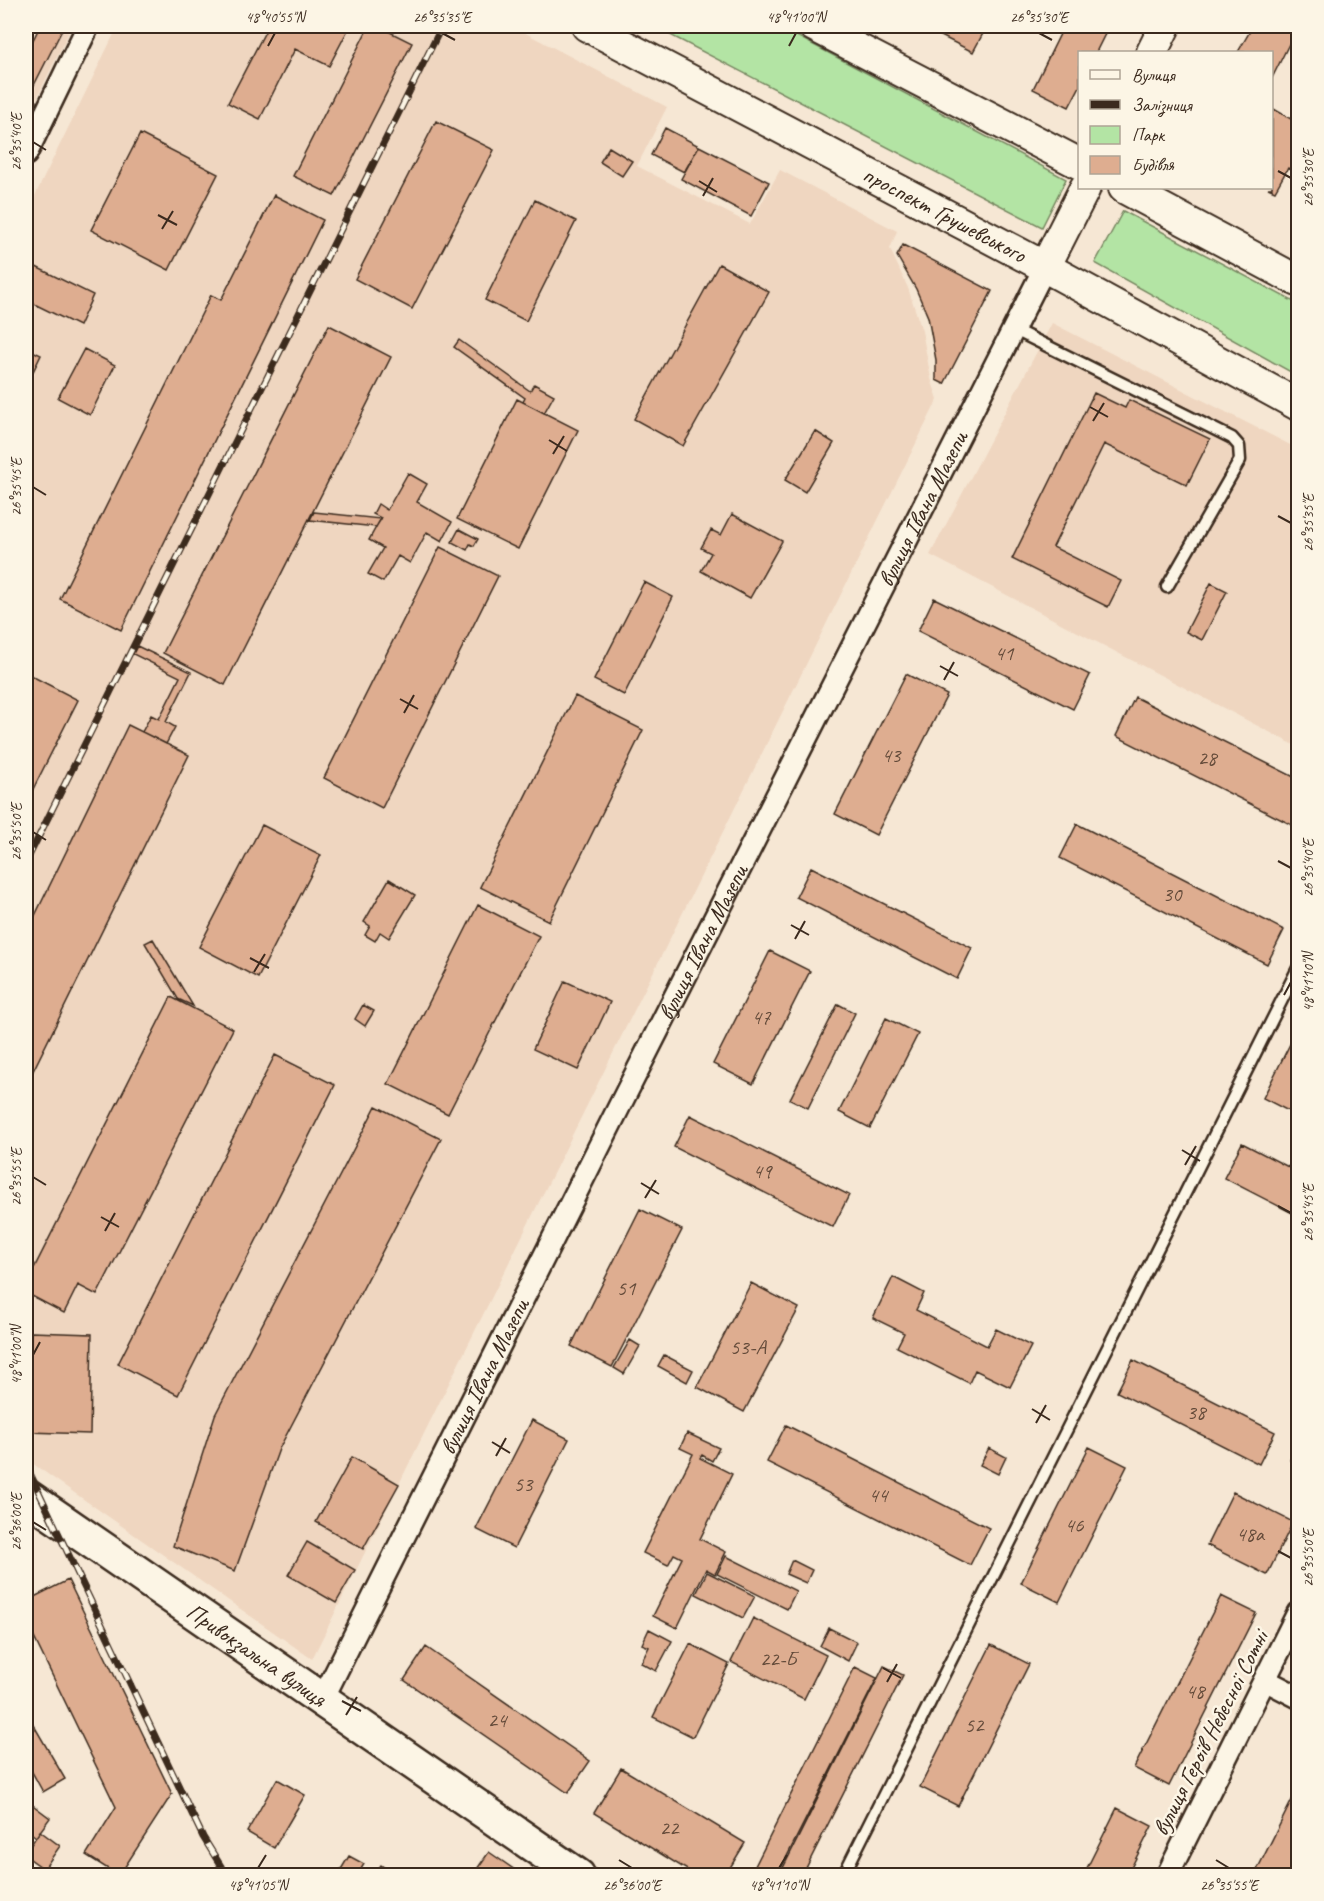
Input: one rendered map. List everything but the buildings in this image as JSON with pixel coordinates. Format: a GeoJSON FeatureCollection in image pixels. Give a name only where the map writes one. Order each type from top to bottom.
{"type":"FeatureCollection","features":[{"type":"Feature","properties":{"kind":"main road","name":"проспект Грушевського"},"geometry":{"type":"LineString","coordinates":[[587,26],[1045,267],[1299,405]]}},
{"type":"Feature","properties":{"kind":"main road"},"geometry":{"type":"LineString","coordinates":[[814,26],[1078,163]]}},
{"type":"Feature","properties":{"kind":"main road"},"geometry":{"type":"LineString","coordinates":[[1152,51],[1165,26]]}},
{"type":"Feature","properties":{"kind":"main road","name":"вулиця Івана Мазепи"},"geometry":{"type":"LineString","coordinates":[[1045,267],[1084,189]]}},
{"type":"Feature","properties":{"kind":"main road"},"geometry":{"type":"LineString","coordinates":[[1126,189],[1299,281]]}},
{"type":"Feature","properties":{"kind":"main road","name":"Привокзальна вулиця"},"geometry":{"type":"LineString","coordinates":[[26,1496],[578,1875]]}},
{"type":"Feature","properties":{"kind":"street"},"geometry":{"type":"LineString","coordinates":[[26,154],[88,26]]}},
{"type":"Feature","properties":{"kind":"street","name":"вулиця Івана Мазепи"},"geometry":{"type":"LineString","coordinates":[[322,1700],[605,1134],[1045,267]]}},
{"type":"Feature","properties":{"kind":"street","name":"вулиця Героїв Небесної Сотні"},"geometry":{"type":"LineString","coordinates":[[1167,1875],[1299,1613]]}},
{"type":"Feature","properties":{"kind":"street"},"geometry":{"type":"LineString","coordinates":[[1265,1680],[1299,1697]]}},
{"type":"Feature","properties":{"kind":"lane"},"geometry":{"type":"LineString","coordinates":[[1013,329],[1232,438],[1239,446],[1240,459],[1167,587]]}},
{"type":"Feature","properties":{"kind":"lane"},"geometry":{"type":"LineString","coordinates":[[843,1875],[1299,968]]}},
{"type":"Feature","properties":{"kind":"shaded area"},"geometry":{"type":"Polygon","coordinates":[[[26,26],[72,26],[26,120],[26,26]]]}},
{"type":"Feature","properties":{"kind":"shaded area"},"geometry":{"type":"Polygon","coordinates":[[[118,26],[512,26],[667,107],[637,166],[750,224],[780,170],[897,231],[890,249],[908,288],[922,331],[931,379],[938,399],[312,1659],[26,1459],[26,214],[118,26]]]}},
{"type":"Feature","properties":{"kind":"shaded area"},"geometry":{"type":"Polygon","coordinates":[[[1052,323],[1298,449],[1298,747],[930,555],[1052,323]]]}},
{"type":"Feature","properties":{"kind":"green space"},"geometry":{"type":"Polygon","coordinates":[[[653,26],[778,26],[1066,179],[1042,227],[653,26]]]}},
{"type":"Feature","properties":{"kind":"green space"},"geometry":{"type":"Polygon","coordinates":[[[1123,211],[1298,304],[1298,376],[1095,263],[1123,211]]]}},
{"type":"Feature","properties":{"kind":"railway"},"geometry":{"type":"LineString","coordinates":[[26,862],[439,32]]}},
{"type":"Feature","properties":{"kind":"railway"},"geometry":{"type":"LineString","coordinates":[[26,1465],[203,1837],[227,1876]]}}]}
